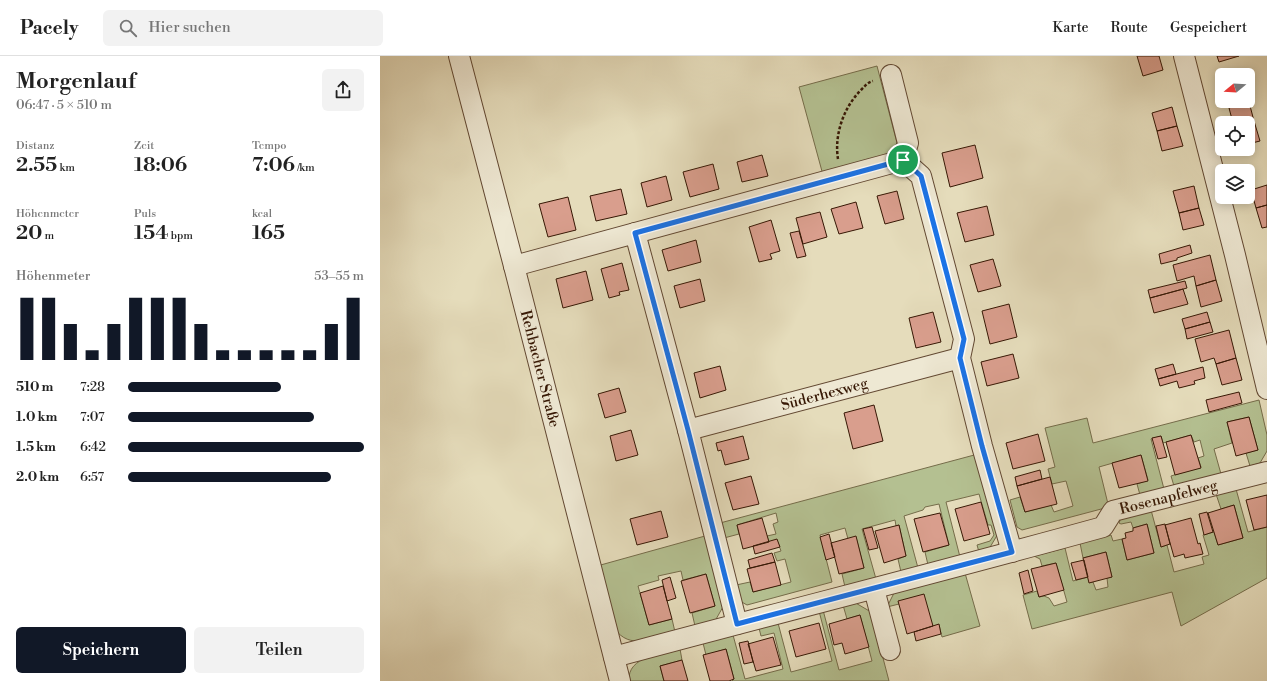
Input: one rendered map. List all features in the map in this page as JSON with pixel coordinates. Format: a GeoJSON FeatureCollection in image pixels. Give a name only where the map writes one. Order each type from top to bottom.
{"type":"FeatureCollection","features":[{"type":"Feature","properties":{"kind":"street","name":"Rehbacher Straße"},"geometry":{"type":"LineString","coordinates":[[459,56],[620,681]]}},
{"type":"Feature","properties":{"kind":"street"},"geometry":{"type":"LineString","coordinates":[[1184,56],[1263,351],[1267,389]]}},
{"type":"Feature","properties":{"kind":"street"},"geometry":{"type":"LineString","coordinates":[[891,75],[908,143],[903,160]]}},
{"type":"Feature","properties":{"kind":"street"},"geometry":{"type":"LineString","coordinates":[[514,266],[903,160]]}},
{"type":"Feature","properties":{"kind":"street"},"geometry":{"type":"LineString","coordinates":[[903,160],[921,176],[964,339],[960,358],[982,446],[1012,552]]}},
{"type":"Feature","properties":{"kind":"street"},"geometry":{"type":"LineString","coordinates":[[635,233],[688,430],[737,624]]}},
{"type":"Feature","properties":{"kind":"street","name":"Süderhexweg"},"geometry":{"type":"LineString","coordinates":[[688,430],[960,358]]}},
{"type":"Feature","properties":{"kind":"street","name":"Rosenapfelweg"},"geometry":{"type":"LineString","coordinates":[[614,657],[1103,527],[1113,511],[1267,472]]}},
{"type":"Feature","properties":{"kind":"street"},"geometry":{"type":"LineString","coordinates":[[874,589],[890,650]]}},
{"type":"Feature","properties":{"kind":"path"},"geometry":{"type":"LineString","coordinates":[[840,178],[836,150],[843,117],[854,97],[870,82],[891,75]]}},
{"type":"Feature","properties":{"kind":"green space"},"geometry":{"type":"Polygon","coordinates":[[[877,66],[897,143],[885,159],[823,175],[799,87],[877,66]]]}},
{"type":"Feature","properties":{"kind":"green space"},"geometry":{"type":"Polygon","coordinates":[[[1259,400],[1267,435],[1267,451],[1260,463],[1250,466],[1246,453],[1258,450],[1249,417],[1227,422],[1232,443],[1214,449],[1221,474],[1174,486],[1171,476],[1201,467],[1198,458],[1204,456],[1200,440],[1194,442],[1191,435],[1163,443],[1161,436],[1151,439],[1164,489],[1140,495],[1137,484],[1148,480],[1141,455],[1099,467],[1108,504],[1105,508],[1022,530],[1017,527],[1010,500],[1020,497],[1025,512],[1051,505],[1054,512],[1073,506],[1066,481],[1052,484],[1048,469],[1055,467],[1045,428],[1087,418],[1093,443],[1259,400]]]}},
{"type":"Feature","properties":{"kind":"green space"},"geometry":{"type":"Polygon","coordinates":[[[978,454],[999,532],[989,549],[979,552],[977,545],[990,541],[994,535],[991,525],[988,525],[979,494],[946,502],[960,557],[928,565],[925,552],[949,545],[939,504],[925,507],[923,510],[904,516],[918,568],[901,572],[898,559],[906,556],[899,525],[896,526],[895,520],[862,529],[876,579],[845,587],[842,574],[864,568],[856,537],[848,539],[845,528],[820,535],[832,582],[747,605],[740,601],[736,585],[750,582],[753,592],[791,582],[785,559],[777,561],[774,553],[781,551],[777,540],[769,542],[767,536],[776,534],[773,524],[778,522],[776,513],[737,525],[739,534],[724,538],[720,523],[978,454]]]}},
{"type":"Feature","properties":{"kind":"green space"},"geometry":{"type":"Polygon","coordinates":[[[1236,489],[1248,532],[1267,527],[1267,578],[1181,626],[1172,592],[1032,629],[1023,595],[1037,591],[1039,597],[1044,596],[1049,598],[1054,606],[1067,602],[1056,563],[1042,566],[1040,559],[1034,556],[1065,548],[1073,581],[1088,577],[1090,582],[1093,582],[1096,590],[1108,587],[1107,578],[1112,577],[1106,552],[1083,558],[1080,543],[1111,535],[1113,541],[1122,539],[1127,560],[1154,553],[1147,524],[1133,528],[1131,522],[1119,523],[1121,518],[1151,510],[1161,547],[1167,545],[1174,572],[1204,564],[1202,557],[1209,555],[1203,535],[1214,532],[1218,545],[1243,538],[1234,505],[1221,509],[1216,494],[1236,489]]]}},
{"type":"Feature","properties":{"kind":"green space"},"geometry":{"type":"Polygon","coordinates":[[[705,536],[724,605],[715,621],[695,626],[692,613],[715,606],[706,574],[683,580],[681,571],[658,576],[659,580],[638,586],[649,625],[672,619],[675,632],[642,641],[627,639],[620,635],[614,628],[597,566],[705,536]]]}},
{"type":"Feature","properties":{"kind":"green space"},"geometry":{"type":"Polygon","coordinates":[[[965,573],[980,626],[942,637],[939,625],[933,626],[899,604],[887,607],[895,591],[965,573]]]}},
{"type":"Feature","properties":{"kind":"green space"},"geometry":{"type":"Polygon","coordinates":[[[854,602],[871,612],[889,681],[732,681],[734,679],[726,649],[706,655],[703,643],[733,635],[745,679],[783,669],[774,633],[761,636],[759,628],[778,623],[791,672],[832,661],[819,611],[823,610],[839,670],[872,661],[860,615],[847,619],[843,605],[854,602]]]}},
{"type":"Feature","properties":{"kind":"green space"},"geometry":{"type":"Polygon","coordinates":[[[680,649],[682,660],[660,666],[664,681],[629,681],[630,673],[634,666],[640,661],[655,655],[680,649]]]}},
{"type":"Feature","properties":{"kind":"building"},"geometry":{"type":"Polygon","coordinates":[[[1137,56],[1159,56],[1163,70],[1143,76],[1137,56]]]}},
{"type":"Feature","properties":{"kind":"building"},"geometry":{"type":"Polygon","coordinates":[[[1217,56],[1239,56],[1219,62],[1217,56]]]}},
{"type":"Feature","properties":{"kind":"building"},"geometry":{"type":"Polygon","coordinates":[[[1172,107],[1177,126],[1157,131],[1152,113],[1172,107]]]}},
{"type":"Feature","properties":{"kind":"building"},"geometry":{"type":"Polygon","coordinates":[[[1229,108],[1251,108],[1253,116],[1231,116],[1229,108]]]}},
{"type":"Feature","properties":{"kind":"building"},"geometry":{"type":"Polygon","coordinates":[[[1255,124],[1260,141],[1255,142],[1255,124]]]}},
{"type":"Feature","properties":{"kind":"building"},"geometry":{"type":"Polygon","coordinates":[[[1177,126],[1183,146],[1162,151],[1157,131],[1177,126]]]}},
{"type":"Feature","properties":{"kind":"building"},"geometry":{"type":"Polygon","coordinates":[[[975,145],[983,178],[950,187],[942,153],[975,145]]]}},
{"type":"Feature","properties":{"kind":"building"},"geometry":{"type":"Polygon","coordinates":[[[762,155],[768,176],[742,182],[737,162],[762,155]]]}},
{"type":"Feature","properties":{"kind":"building"},"geometry":{"type":"Polygon","coordinates":[[[713,164],[719,189],[690,197],[683,172],[713,164]]]}},
{"type":"Feature","properties":{"kind":"building"},"geometry":{"type":"Polygon","coordinates":[[[666,176],[672,200],[647,207],[641,183],[666,176]]]}},
{"type":"Feature","properties":{"kind":"building"},"geometry":{"type":"Polygon","coordinates":[[[1267,185],[1267,205],[1256,208],[1255,189],[1267,185]]]}},
{"type":"Feature","properties":{"kind":"building"},"geometry":{"type":"Polygon","coordinates":[[[1194,186],[1199,208],[1179,213],[1173,191],[1194,186]]]}},
{"type":"Feature","properties":{"kind":"building"},"geometry":{"type":"Polygon","coordinates":[[[621,189],[627,214],[596,221],[590,196],[621,189]]]}},
{"type":"Feature","properties":{"kind":"building"},"geometry":{"type":"Polygon","coordinates":[[[897,191],[904,219],[885,224],[877,196],[897,191]]]}},
{"type":"Feature","properties":{"kind":"building"},"geometry":{"type":"Polygon","coordinates":[[[568,197],[576,230],[548,237],[539,204],[568,197]]]}},
{"type":"Feature","properties":{"kind":"building"},"geometry":{"type":"Polygon","coordinates":[[[856,202],[863,228],[839,234],[831,209],[856,202]]]}},
{"type":"Feature","properties":{"kind":"building"},"geometry":{"type":"Polygon","coordinates":[[[1267,205],[1267,227],[1262,228],[1256,208],[1267,205]]]}},
{"type":"Feature","properties":{"kind":"building"},"geometry":{"type":"Polygon","coordinates":[[[987,206],[994,235],[965,242],[957,213],[987,206]]]}},
{"type":"Feature","properties":{"kind":"building"},"geometry":{"type":"Polygon","coordinates":[[[1199,208],[1204,225],[1183,230],[1179,213],[1199,208]]]}},
{"type":"Feature","properties":{"kind":"building"},"geometry":{"type":"Polygon","coordinates":[[[820,212],[827,237],[803,244],[796,218],[820,212]]]}},
{"type":"Feature","properties":{"kind":"building"},"geometry":{"type":"Polygon","coordinates":[[[771,220],[780,251],[770,254],[772,259],[759,262],[749,227],[771,220]]]}},
{"type":"Feature","properties":{"kind":"building"},"geometry":{"type":"Polygon","coordinates":[[[799,231],[806,256],[797,258],[790,233],[799,231]]]}},
{"type":"Feature","properties":{"kind":"building"},"geometry":{"type":"Polygon","coordinates":[[[696,240],[701,262],[668,271],[662,250],[696,240]]]}},
{"type":"Feature","properties":{"kind":"building"},"geometry":{"type":"Polygon","coordinates":[[[1190,245],[1192,253],[1177,258],[1177,260],[1161,264],[1159,254],[1190,245]]]}},
{"type":"Feature","properties":{"kind":"building"},"geometry":{"type":"Polygon","coordinates":[[[1210,255],[1216,280],[1196,286],[1194,276],[1177,281],[1173,265],[1210,255]]]}},
{"type":"Feature","properties":{"kind":"building"},"geometry":{"type":"Polygon","coordinates":[[[993,259],[1001,286],[978,292],[970,265],[993,259]]]}},
{"type":"Feature","properties":{"kind":"building"},"geometry":{"type":"Polygon","coordinates":[[[622,263],[629,290],[619,292],[620,295],[609,298],[601,269],[622,263]]]}},
{"type":"Feature","properties":{"kind":"building"},"geometry":{"type":"Polygon","coordinates":[[[586,271],[593,300],[563,308],[556,279],[586,271]]]}},
{"type":"Feature","properties":{"kind":"building"},"geometry":{"type":"Polygon","coordinates":[[[700,279],[705,301],[680,308],[674,286],[700,279]]]}},
{"type":"Feature","properties":{"kind":"building"},"geometry":{"type":"Polygon","coordinates":[[[1216,280],[1222,301],[1201,307],[1196,286],[1216,280]]]}},
{"type":"Feature","properties":{"kind":"building"},"geometry":{"type":"Polygon","coordinates":[[[1185,281],[1187,288],[1150,298],[1148,290],[1185,281]]]}},
{"type":"Feature","properties":{"kind":"building"},"geometry":{"type":"Polygon","coordinates":[[[1183,289],[1188,304],[1154,313],[1150,298],[1183,289]]]}},
{"type":"Feature","properties":{"kind":"building"},"geometry":{"type":"Polygon","coordinates":[[[1009,304],[1017,337],[990,344],[982,311],[1009,304]]]}},
{"type":"Feature","properties":{"kind":"building"},"geometry":{"type":"Polygon","coordinates":[[[933,312],[941,342],[916,348],[909,318],[933,312]]]}},
{"type":"Feature","properties":{"kind":"building"},"geometry":{"type":"Polygon","coordinates":[[[1207,312],[1210,322],[1185,329],[1182,319],[1207,312]]]}},
{"type":"Feature","properties":{"kind":"building"},"geometry":{"type":"Polygon","coordinates":[[[1210,322],[1213,332],[1187,339],[1185,329],[1210,322]]]}},
{"type":"Feature","properties":{"kind":"building"},"geometry":{"type":"Polygon","coordinates":[[[1229,330],[1236,358],[1216,364],[1214,358],[1201,362],[1195,339],[1229,330]]]}},
{"type":"Feature","properties":{"kind":"building"},"geometry":{"type":"Polygon","coordinates":[[[1013,354],[1019,378],[987,386],[981,362],[1013,354]]]}},
{"type":"Feature","properties":{"kind":"building"},"geometry":{"type":"Polygon","coordinates":[[[1236,358],[1242,380],[1222,385],[1216,364],[1236,358]]]}},
{"type":"Feature","properties":{"kind":"building"},"geometry":{"type":"Polygon","coordinates":[[[1173,364],[1176,374],[1158,379],[1155,369],[1173,364]]]}},
{"type":"Feature","properties":{"kind":"building"},"geometry":{"type":"Polygon","coordinates":[[[720,366],[726,390],[700,398],[694,373],[720,366]]]}},
{"type":"Feature","properties":{"kind":"building"},"geometry":{"type":"Polygon","coordinates":[[[1203,367],[1205,378],[1194,381],[1195,384],[1179,388],[1177,381],[1160,386],[1158,379],[1203,367]]]}},
{"type":"Feature","properties":{"kind":"building"},"geometry":{"type":"Polygon","coordinates":[[[619,388],[626,412],[605,418],[598,394],[619,388]]]}},
{"type":"Feature","properties":{"kind":"building"},"geometry":{"type":"Polygon","coordinates":[[[1239,392],[1242,403],[1209,412],[1206,400],[1239,392]]]}},
{"type":"Feature","properties":{"kind":"building"},"geometry":{"type":"Polygon","coordinates":[[[874,405],[883,441],[853,449],[844,413],[874,405]]]}},
{"type":"Feature","properties":{"kind":"building"},"geometry":{"type":"Polygon","coordinates":[[[1249,417],[1258,450],[1236,456],[1227,422],[1249,417]]]}},
{"type":"Feature","properties":{"kind":"building"},"geometry":{"type":"Polygon","coordinates":[[[631,430],[638,455],[616,461],[610,436],[631,430]]]}},
{"type":"Feature","properties":{"kind":"building"},"geometry":{"type":"Polygon","coordinates":[[[1038,434],[1045,461],[1013,469],[1006,443],[1038,434]]]}},
{"type":"Feature","properties":{"kind":"building"},"geometry":{"type":"Polygon","coordinates":[[[1191,435],[1201,468],[1175,475],[1166,442],[1191,435]]]}},
{"type":"Feature","properties":{"kind":"building"},"geometry":{"type":"Polygon","coordinates":[[[743,436],[749,459],[725,465],[721,450],[718,451],[716,443],[743,436]]]}},
{"type":"Feature","properties":{"kind":"building"},"geometry":{"type":"Polygon","coordinates":[[[1161,436],[1167,457],[1158,459],[1152,438],[1161,436]]]}},
{"type":"Feature","properties":{"kind":"building"},"geometry":{"type":"Polygon","coordinates":[[[1141,455],[1148,481],[1119,488],[1112,463],[1141,455]]]}},
{"type":"Feature","properties":{"kind":"building"},"geometry":{"type":"Polygon","coordinates":[[[1040,470],[1042,479],[1017,486],[1015,477],[1040,470]]]}},
{"type":"Feature","properties":{"kind":"building"},"geometry":{"type":"Polygon","coordinates":[[[751,476],[759,504],[733,510],[725,483],[751,476]]]}},
{"type":"Feature","properties":{"kind":"building"},"geometry":{"type":"Polygon","coordinates":[[[1050,477],[1057,504],[1025,512],[1017,486],[1050,477]]]}},
{"type":"Feature","properties":{"kind":"building"},"geometry":{"type":"Polygon","coordinates":[[[1267,495],[1267,527],[1254,530],[1246,500],[1267,495]]]}},
{"type":"Feature","properties":{"kind":"building"},"geometry":{"type":"Polygon","coordinates":[[[981,502],[990,534],[964,541],[955,509],[981,502]]]}},
{"type":"Feature","properties":{"kind":"building"},"geometry":{"type":"Polygon","coordinates":[[[1234,505],[1243,538],[1218,545],[1208,513],[1234,505]]]}},
{"type":"Feature","properties":{"kind":"building"},"geometry":{"type":"Polygon","coordinates":[[[661,511],[668,537],[637,545],[630,519],[661,511]]]}},
{"type":"Feature","properties":{"kind":"building"},"geometry":{"type":"Polygon","coordinates":[[[1207,512],[1213,532],[1204,535],[1199,514],[1207,512]]]}},
{"type":"Feature","properties":{"kind":"building"},"geometry":{"type":"Polygon","coordinates":[[[940,513],[949,545],[923,552],[914,519],[940,513]]]}},
{"type":"Feature","properties":{"kind":"building"},"geometry":{"type":"Polygon","coordinates":[[[762,518],[769,542],[743,549],[737,525],[762,518]]]}},
{"type":"Feature","properties":{"kind":"building"},"geometry":{"type":"Polygon","coordinates":[[[1191,518],[1198,544],[1200,543],[1203,554],[1185,558],[1184,554],[1174,557],[1165,525],[1191,518]]]}},
{"type":"Feature","properties":{"kind":"building"},"geometry":{"type":"Polygon","coordinates":[[[1147,524],[1154,553],[1127,560],[1122,539],[1126,538],[1125,533],[1133,531],[1133,528],[1147,524]]]}},
{"type":"Feature","properties":{"kind":"building"},"geometry":{"type":"Polygon","coordinates":[[[1165,524],[1170,544],[1161,547],[1156,526],[1165,524]]]}},
{"type":"Feature","properties":{"kind":"building"},"geometry":{"type":"Polygon","coordinates":[[[899,525],[906,556],[884,563],[875,531],[899,525]]]}},
{"type":"Feature","properties":{"kind":"building"},"geometry":{"type":"Polygon","coordinates":[[[872,527],[878,548],[869,550],[863,529],[872,527]]]}},
{"type":"Feature","properties":{"kind":"building"},"geometry":{"type":"Polygon","coordinates":[[[829,534],[835,557],[826,560],[820,537],[829,534]]]}},
{"type":"Feature","properties":{"kind":"building"},"geometry":{"type":"Polygon","coordinates":[[[856,536],[864,568],[839,574],[831,543],[856,536]]]}},
{"type":"Feature","properties":{"kind":"building"},"geometry":{"type":"Polygon","coordinates":[[[777,539],[780,547],[755,554],[753,546],[777,539]]]}},
{"type":"Feature","properties":{"kind":"building"},"geometry":{"type":"Polygon","coordinates":[[[1106,552],[1112,577],[1089,583],[1083,558],[1106,552]]]}},
{"type":"Feature","properties":{"kind":"building"},"geometry":{"type":"Polygon","coordinates":[[[772,553],[775,562],[750,568],[748,560],[772,553]]]}},
{"type":"Feature","properties":{"kind":"building"},"geometry":{"type":"Polygon","coordinates":[[[1084,560],[1088,577],[1076,580],[1071,563],[1084,560]]]}},
{"type":"Feature","properties":{"kind":"building"},"geometry":{"type":"Polygon","coordinates":[[[775,562],[781,585],[753,592],[747,569],[775,562]]]}},
{"type":"Feature","properties":{"kind":"building"},"geometry":{"type":"Polygon","coordinates":[[[1056,563],[1064,590],[1039,597],[1031,569],[1056,563]]]}},
{"type":"Feature","properties":{"kind":"building"},"geometry":{"type":"Polygon","coordinates":[[[1028,570],[1033,591],[1024,594],[1019,573],[1028,570]]]}},
{"type":"Feature","properties":{"kind":"building"},"geometry":{"type":"Polygon","coordinates":[[[706,574],[715,606],[690,613],[681,581],[706,574]]]}},
{"type":"Feature","properties":{"kind":"building"},"geometry":{"type":"Polygon","coordinates":[[[670,577],[676,598],[667,601],[662,580],[670,577]]]}},
{"type":"Feature","properties":{"kind":"building"},"geometry":{"type":"Polygon","coordinates":[[[663,586],[672,619],[649,625],[640,593],[663,586]]]}},
{"type":"Feature","properties":{"kind":"building"},"geometry":{"type":"Polygon","coordinates":[[[924,594],[933,626],[907,634],[898,601],[924,594]]]}},
{"type":"Feature","properties":{"kind":"building"},"geometry":{"type":"Polygon","coordinates":[[[860,615],[869,647],[845,654],[842,643],[834,645],[829,624],[860,615]]]}},
{"type":"Feature","properties":{"kind":"building"},"geometry":{"type":"Polygon","coordinates":[[[819,623],[826,649],[796,657],[789,631],[819,623]]]}},
{"type":"Feature","properties":{"kind":"building"},"geometry":{"type":"Polygon","coordinates":[[[939,624],[941,634],[916,641],[914,632],[939,624]]]}},
{"type":"Feature","properties":{"kind":"building"},"geometry":{"type":"Polygon","coordinates":[[[773,637],[781,665],[756,671],[748,644],[773,637]]]}},
{"type":"Feature","properties":{"kind":"building"},"geometry":{"type":"Polygon","coordinates":[[[748,641],[753,662],[744,664],[739,643],[748,641]]]}},
{"type":"Feature","properties":{"kind":"building"},"geometry":{"type":"Polygon","coordinates":[[[726,649],[734,679],[729,681],[710,681],[703,655],[726,649]]]}},
{"type":"Feature","properties":{"kind":"building"},"geometry":{"type":"Polygon","coordinates":[[[682,660],[688,681],[664,681],[660,666],[682,660]]]}},
{"type":"Feature","properties":{"kind":"route"},"geometry":{"type":"LineString","coordinates":[[903,160],[921,176],[964,339],[960,358],[982,446],[1012,552],[737,624],[688,430],[635,233],[903,160]]}}]}
